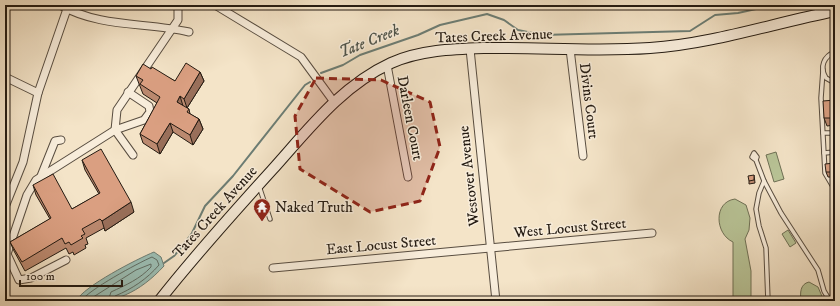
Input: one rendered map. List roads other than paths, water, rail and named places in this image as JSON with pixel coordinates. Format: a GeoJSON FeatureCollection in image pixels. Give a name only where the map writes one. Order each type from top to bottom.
{"type":"FeatureCollection","features":[{"type":"Feature","properties":{"kind":"main road","name":"Tates Creek Avenue"},"geometry":{"type":"LineString","coordinates":[[159,301],[198,251],[334,102],[364,78],[387,65],[409,56],[470,48],[631,49],[680,45],[835,11]]}},
{"type":"Feature","properties":{"kind":"street"},"geometry":{"type":"LineString","coordinates":[[60,5],[67,9],[109,22],[173,28],[189,32]]}},
{"type":"Feature","properties":{"kind":"street"},"geometry":{"type":"LineString","coordinates":[[133,155],[115,130],[117,110],[178,20],[178,5]]}},
{"type":"Feature","properties":{"kind":"street"},"geometry":{"type":"LineString","coordinates":[[215,5],[301,57],[334,102]]}},
{"type":"Feature","properties":{"kind":"street"},"geometry":{"type":"LineString","coordinates":[[5,204],[25,155],[38,93],[67,9]]}},
{"type":"Feature","properties":{"kind":"street","name":"Westover Avenue"},"geometry":{"type":"LineString","coordinates":[[470,48],[496,301]]}},
{"type":"Feature","properties":{"kind":"street","name":"Divins Court"},"geometry":{"type":"LineString","coordinates":[[570,49],[583,156]]}},
{"type":"Feature","properties":{"kind":"street","name":"Darleen Court"},"geometry":{"type":"LineString","coordinates":[[387,65],[408,177]]}},
{"type":"Feature","properties":{"kind":"street"},"geometry":{"type":"LineString","coordinates":[[5,77],[38,93]]}},
{"type":"Feature","properties":{"kind":"street"},"geometry":{"type":"LineString","coordinates":[[66,260],[31,278],[20,280],[7,254],[8,245],[27,195],[36,180],[115,130],[144,120],[150,112],[148,106],[128,92]]}},
{"type":"Feature","properties":{"kind":"street"},"geometry":{"type":"LineString","coordinates":[[41,176],[55,141],[61,140]]}},
{"type":"Feature","properties":{"kind":"street","name":"West Locust Street"},"geometry":{"type":"LineString","coordinates":[[490,248],[652,233]]}},
{"type":"Feature","properties":{"kind":"street","name":"East Locust Street"},"geometry":{"type":"LineString","coordinates":[[273,268],[490,248]]}},
{"type":"Feature","properties":{"kind":"lane"},"geometry":{"type":"LineString","coordinates":[[835,52],[826,58],[823,70],[821,98],[825,173],[835,190]]}},
{"type":"Feature","properties":{"kind":"lane"},"geometry":{"type":"LineString","coordinates":[[823,70],[826,78],[835,83]]}},
{"type":"Feature","properties":{"kind":"lane"},"geometry":{"type":"LineString","coordinates":[[823,133],[835,133]]}},
{"type":"Feature","properties":{"kind":"lane"},"geometry":{"type":"LineString","coordinates":[[824,153],[835,152]]}},
{"type":"Feature","properties":{"kind":"lane"},"geometry":{"type":"LineString","coordinates":[[756,160],[764,181],[781,213],[818,270],[824,291],[830,301]]}},
{"type":"Feature","properties":{"kind":"lane"},"geometry":{"type":"LineString","coordinates":[[764,181],[758,192],[756,209],[759,226],[766,248],[768,301]]}},
{"type":"Feature","properties":{"kind":"lane"},"geometry":{"type":"LineString","coordinates":[[259,185],[270,219]]}},
{"type":"Feature","properties":{"kind":"water"},"geometry":{"type":"Polygon","coordinates":[[[154,252],[161,257],[164,266],[135,290],[114,299],[89,302],[76,301],[89,288],[100,281],[136,260],[154,252]]]}},
{"type":"Feature","properties":{"kind":"waterway","name":"Tate Creek"},"geometry":{"type":"LineString","coordinates":[[321,73],[343,65],[360,55],[418,35],[440,25],[487,14],[504,20],[518,30],[542,35],[690,31],[715,15],[738,13],[774,5]]}},
{"type":"Feature","properties":{"kind":"waterway","name":"Tate Creek"},"geometry":{"type":"LineString","coordinates":[[164,263],[174,256],[192,233],[205,206],[233,176],[305,85],[310,82]]}},
{"type":"Feature","properties":{"kind":"place","name":"Naked Truth"},"geometry":{"type":"Point","coordinates":[262,222]}}]}
